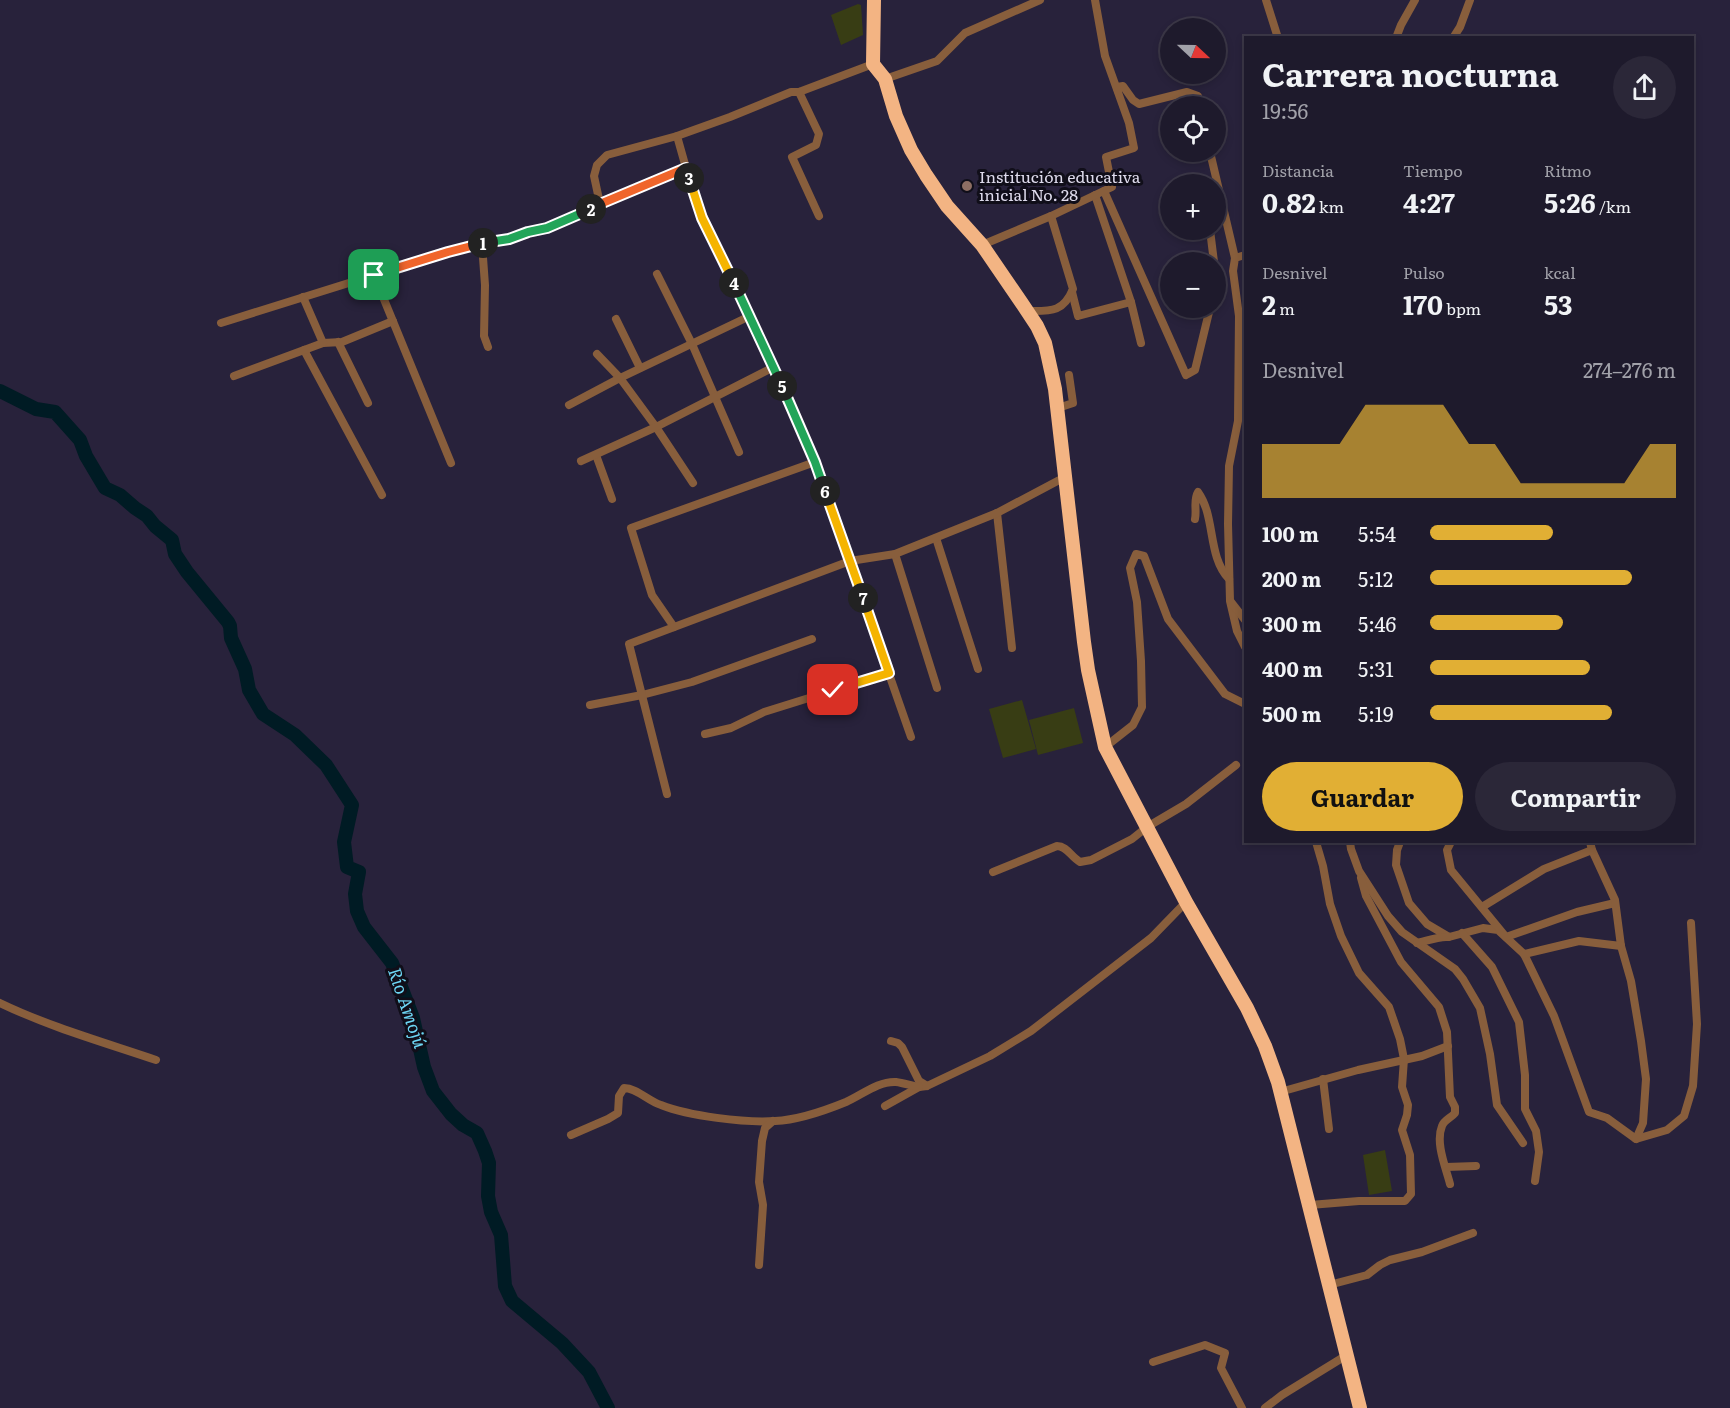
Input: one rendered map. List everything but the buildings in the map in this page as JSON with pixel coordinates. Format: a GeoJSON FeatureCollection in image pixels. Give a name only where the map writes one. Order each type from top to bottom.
{"type":"FeatureCollection","features":[{"type":"Feature","properties":{"kind":"highway"},"geometry":{"type":"LineString","coordinates":[[874,0],[873,64],[885,79],[896,116],[926,175],[947,206],[982,245],[1028,311],[1045,343],[1058,408],[1078,605],[1105,747],[1186,902],[1247,1008],[1265,1046],[1278,1082],[1360,1408]]}},
{"type":"Feature","properties":{"kind":"street"},"geometry":{"type":"LineString","coordinates":[[885,79],[938,61],[965,33],[1040,0]]}},
{"type":"Feature","properties":{"kind":"street"},"geometry":{"type":"LineString","coordinates":[[982,245],[1112,188],[1106,157],[1134,148],[1129,123],[1105,56],[1095,0]]}},
{"type":"Feature","properties":{"kind":"street"},"geometry":{"type":"LineString","coordinates":[[1266,0],[1277,36]]}},
{"type":"Feature","properties":{"kind":"street"},"geometry":{"type":"LineString","coordinates":[[1397,36],[1415,0]]}},
{"type":"Feature","properties":{"kind":"street"},"geometry":{"type":"LineString","coordinates":[[1455,36],[1470,0]]}},
{"type":"Feature","properties":{"kind":"street"},"geometry":{"type":"LineString","coordinates":[[600,204],[594,176],[597,165],[607,155],[677,136],[791,92],[799,92],[873,64]]}},
{"type":"Feature","properties":{"kind":"street"},"geometry":{"type":"LineString","coordinates":[[1129,123],[1116,87],[1123,86],[1133,100],[1139,104],[1160,99]]}},
{"type":"Feature","properties":{"kind":"street"},"geometry":{"type":"LineString","coordinates":[[799,92],[819,134],[816,145],[792,157],[819,216]]}},
{"type":"Feature","properties":{"kind":"street"},"geometry":{"type":"LineString","coordinates":[[1171,96],[1187,92],[1198,96]]}},
{"type":"Feature","properties":{"kind":"street"},"geometry":{"type":"LineString","coordinates":[[677,136],[702,218],[774,367],[815,462],[911,737]]}},
{"type":"Feature","properties":{"kind":"street"},"geometry":{"type":"LineString","coordinates":[[221,322],[448,252],[547,228],[686,168]]}},
{"type":"Feature","properties":{"kind":"street"},"geometry":{"type":"LineString","coordinates":[[1104,191],[1160,317]]}},
{"type":"Feature","properties":{"kind":"street"},"geometry":{"type":"LineString","coordinates":[[1095,195],[1131,302],[1142,343]]}},
{"type":"Feature","properties":{"kind":"street"},"geometry":{"type":"LineString","coordinates":[[1051,216],[1073,285],[1072,292],[1078,316],[1131,302]]}},
{"type":"Feature","properties":{"kind":"street"},"geometry":{"type":"LineString","coordinates":[[1226,226],[1235,258],[1233,271],[1239,316],[1238,421],[1229,466],[1230,601],[1237,631],[1244,645]]}},
{"type":"Feature","properties":{"kind":"street"},"geometry":{"type":"LineString","coordinates":[[482,244],[485,285],[484,336],[488,346]]}},
{"type":"Feature","properties":{"kind":"street"},"geometry":{"type":"LineString","coordinates":[[1235,258],[1244,255]]}},
{"type":"Feature","properties":{"kind":"street"},"geometry":{"type":"LineString","coordinates":[[657,274],[692,344],[739,452]]}},
{"type":"Feature","properties":{"kind":"street"},"geometry":{"type":"LineString","coordinates":[[374,275],[451,463]]}},
{"type":"Feature","properties":{"kind":"street"},"geometry":{"type":"LineString","coordinates":[[1028,311],[1054,310],[1072,292]]}},
{"type":"Feature","properties":{"kind":"street"},"geometry":{"type":"LineString","coordinates":[[303,297],[323,343]]}},
{"type":"Feature","properties":{"kind":"street"},"geometry":{"type":"LineString","coordinates":[[569,405],[640,368],[750,316]]}},
{"type":"Feature","properties":{"kind":"street"},"geometry":{"type":"LineString","coordinates":[[1161,318],[1186,375],[1195,370],[1208,318]]}},
{"type":"Feature","properties":{"kind":"street"},"geometry":{"type":"LineString","coordinates":[[616,319],[640,368]]}},
{"type":"Feature","properties":{"kind":"street"},"geometry":{"type":"LineString","coordinates":[[234,376],[323,343],[338,342],[393,321]]}},
{"type":"Feature","properties":{"kind":"street"},"geometry":{"type":"LineString","coordinates":[[338,342],[368,403]]}},
{"type":"Feature","properties":{"kind":"street"},"geometry":{"type":"LineString","coordinates":[[304,350],[382,495]]}},
{"type":"Feature","properties":{"kind":"street"},"geometry":{"type":"LineString","coordinates":[[597,354],[620,378],[693,483]]}},
{"type":"Feature","properties":{"kind":"street"},"geometry":{"type":"LineString","coordinates":[[581,461],[656,427],[774,367]]}},
{"type":"Feature","properties":{"kind":"street"},"geometry":{"type":"LineString","coordinates":[[1058,408],[1073,403],[1069,375]]}},
{"type":"Feature","properties":{"kind":"street"},"geometry":{"type":"LineString","coordinates":[[596,455],[612,499]]}},
{"type":"Feature","properties":{"kind":"street"},"geometry":{"type":"LineString","coordinates":[[674,627],[652,595],[631,528],[815,462]]}},
{"type":"Feature","properties":{"kind":"street"},"geometry":{"type":"LineString","coordinates":[[667,794],[629,644],[850,561],[896,554],[997,513],[1065,477]]}},
{"type":"Feature","properties":{"kind":"street"},"geometry":{"type":"LineString","coordinates":[[1195,519],[1198,492],[1208,515],[1223,573],[1230,579]]}},
{"type":"Feature","properties":{"kind":"street"},"geometry":{"type":"LineString","coordinates":[[997,513],[1012,648]]}},
{"type":"Feature","properties":{"kind":"street"},"geometry":{"type":"LineString","coordinates":[[936,538],[978,669]]}},
{"type":"Feature","properties":{"kind":"street"},"geometry":{"type":"LineString","coordinates":[[896,554],[937,688]]}},
{"type":"Feature","properties":{"kind":"street"},"geometry":{"type":"LineString","coordinates":[[1105,747],[1133,725],[1142,707],[1137,602],[1130,568],[1136,554],[1144,556],[1168,619],[1225,694],[1244,704]]}},
{"type":"Feature","properties":{"kind":"street"},"geometry":{"type":"LineString","coordinates":[[1230,601],[1244,619]]}},
{"type":"Feature","properties":{"kind":"street"},"geometry":{"type":"LineString","coordinates":[[590,705],[692,682],[812,639]]}},
{"type":"Feature","properties":{"kind":"street"},"geometry":{"type":"LineString","coordinates":[[705,734],[731,728],[764,712],[889,673]]}},
{"type":"Feature","properties":{"kind":"street"},"geometry":{"type":"LineString","coordinates":[[993,872],[1057,846],[1065,848],[1078,861],[1086,861],[1132,839],[1147,827],[1186,804],[1236,765]]}},
{"type":"Feature","properties":{"kind":"street"},"geometry":{"type":"LineString","coordinates":[[1310,1205],[1359,1201],[1402,1201],[1408,1199],[1411,1194],[1410,1155],[1402,1130],[1408,1105],[1402,1087],[1404,1059],[1400,1039],[1389,1007],[1359,973],[1341,936],[1330,904],[1316,843]]}},
{"type":"Feature","properties":{"kind":"street"},"geometry":{"type":"LineString","coordinates":[[1350,843],[1366,896],[1401,962],[1438,1008],[1447,1032],[1450,1096],[1455,1113],[1442,1126],[1439,1142],[1450,1184]]}},
{"type":"Feature","properties":{"kind":"street"},"geometry":{"type":"LineString","coordinates":[[1400,843],[1396,866],[1409,903],[1427,924],[1449,937]]}},
{"type":"Feature","properties":{"kind":"street"},"geometry":{"type":"LineString","coordinates":[[1450,843],[1447,850],[1451,870],[1506,937]]}},
{"type":"Feature","properties":{"kind":"street"},"geometry":{"type":"LineString","coordinates":[[1482,907],[1544,869],[1591,846],[1615,903],[1621,945],[1631,981],[1646,1079],[1642,1123],[1636,1139]]}},
{"type":"Feature","properties":{"kind":"street"},"geometry":{"type":"LineString","coordinates":[[1359,871],[1395,924],[1417,943],[1455,969],[1463,979],[1480,1008],[1490,1053],[1497,1106],[1523,1143]]}},
{"type":"Feature","properties":{"kind":"street"},"geometry":{"type":"LineString","coordinates":[[885,1106],[990,1056],[1031,1031],[1151,938],[1186,902]]}},
{"type":"Feature","properties":{"kind":"street"},"geometry":{"type":"LineString","coordinates":[[1506,937],[1577,912],[1615,903]]}},
{"type":"Feature","properties":{"kind":"street"},"geometry":{"type":"LineString","coordinates":[[1636,1139],[1667,1130],[1684,1116],[1693,1086],[1697,1024],[1691,923]]}},
{"type":"Feature","properties":{"kind":"street"},"geometry":{"type":"LineString","coordinates":[[1417,943],[1483,928],[1498,930],[1506,937],[1524,954],[1554,1016],[1589,1112],[1607,1118],[1636,1139]]}},
{"type":"Feature","properties":{"kind":"street"},"geometry":{"type":"LineString","coordinates":[[1462,933],[1492,967],[1519,1022],[1525,1075],[1525,1109],[1536,1131],[1539,1152],[1535,1181]]}},
{"type":"Feature","properties":{"kind":"street"},"geometry":{"type":"LineString","coordinates":[[1524,954],[1579,941],[1621,945]]}},
{"type":"Feature","properties":{"kind":"street"},"geometry":{"type":"LineString","coordinates":[[0,1004],[52,1026],[156,1060]]}},
{"type":"Feature","properties":{"kind":"street"},"geometry":{"type":"LineString","coordinates":[[891,1041],[902,1047],[923,1087]]}},
{"type":"Feature","properties":{"kind":"street"},"geometry":{"type":"LineString","coordinates":[[1280,1092],[1323,1079],[1428,1054],[1448,1046]]}},
{"type":"Feature","properties":{"kind":"street"},"geometry":{"type":"LineString","coordinates":[[1323,1079],[1329,1129]]}},
{"type":"Feature","properties":{"kind":"street"},"geometry":{"type":"LineString","coordinates":[[571,1135],[618,1113],[619,1096],[624,1088],[632,1088],[648,1100],[675,1110],[725,1119],[773,1121],[795,1119],[846,1102],[884,1084],[896,1082],[923,1087]]}},
{"type":"Feature","properties":{"kind":"street"},"geometry":{"type":"LineString","coordinates":[[759,1265],[763,1205],[759,1182],[762,1141],[765,1128],[773,1121]]}},
{"type":"Feature","properties":{"kind":"street"},"geometry":{"type":"LineString","coordinates":[[1446,1167],[1476,1166]]}},
{"type":"Feature","properties":{"kind":"street"},"geometry":{"type":"LineString","coordinates":[[1329,1285],[1367,1275],[1390,1260],[1422,1252],[1473,1233]]}},
{"type":"Feature","properties":{"kind":"street"},"geometry":{"type":"LineString","coordinates":[[1153,1362],[1205,1346],[1225,1353],[1221,1368],[1242,1408]]}},
{"type":"Feature","properties":{"kind":"street"},"geometry":{"type":"LineString","coordinates":[[1265,1408],[1347,1355]]}},
{"type":"Feature","properties":{"kind":"green space"},"geometry":{"type":"Polygon","coordinates":[[[858,4],[861,5],[863,35],[841,45],[831,15],[858,4]]]}},
{"type":"Feature","properties":{"kind":"green space"},"geometry":{"type":"Polygon","coordinates":[[[1022,700],[1036,749],[1003,758],[989,709],[1022,700]]]}},
{"type":"Feature","properties":{"kind":"green space"},"geometry":{"type":"Polygon","coordinates":[[[1074,708],[1083,743],[1038,755],[1029,720],[1074,708]]]}},
{"type":"Feature","properties":{"kind":"green space"},"geometry":{"type":"Polygon","coordinates":[[[1385,1150],[1392,1191],[1369,1195],[1363,1155],[1385,1150]]]}},
{"type":"Feature","properties":{"kind":"waterway","name":"Río Amojú"},"geometry":{"type":"LineString","coordinates":[[0,391],[36,409],[55,412],[80,440],[86,456],[105,488],[120,495],[172,540],[175,554],[187,572],[228,622],[231,638],[245,669],[249,690],[263,714],[295,735],[326,765],[352,805],[344,842],[347,867],[359,872],[355,894],[357,911],[364,927],[392,963],[413,1018],[424,1067],[433,1091],[451,1114],[463,1125],[477,1133],[485,1151],[489,1163],[488,1196],[491,1212],[501,1235],[505,1286],[512,1301],[562,1343],[589,1372],[608,1408]]}},
{"type":"Feature","properties":{"kind":"place","name":"Institución educativa inicial No. 28"},"geometry":{"type":"Point","coordinates":[967,186]}},
{"type":"Feature","properties":{"kind":"route"},"geometry":{"type":"LineString","coordinates":[[374,275],[448,252],[547,228],[686,168],[702,218],[774,367],[815,462],[889,673],[833,690]]}}]}
